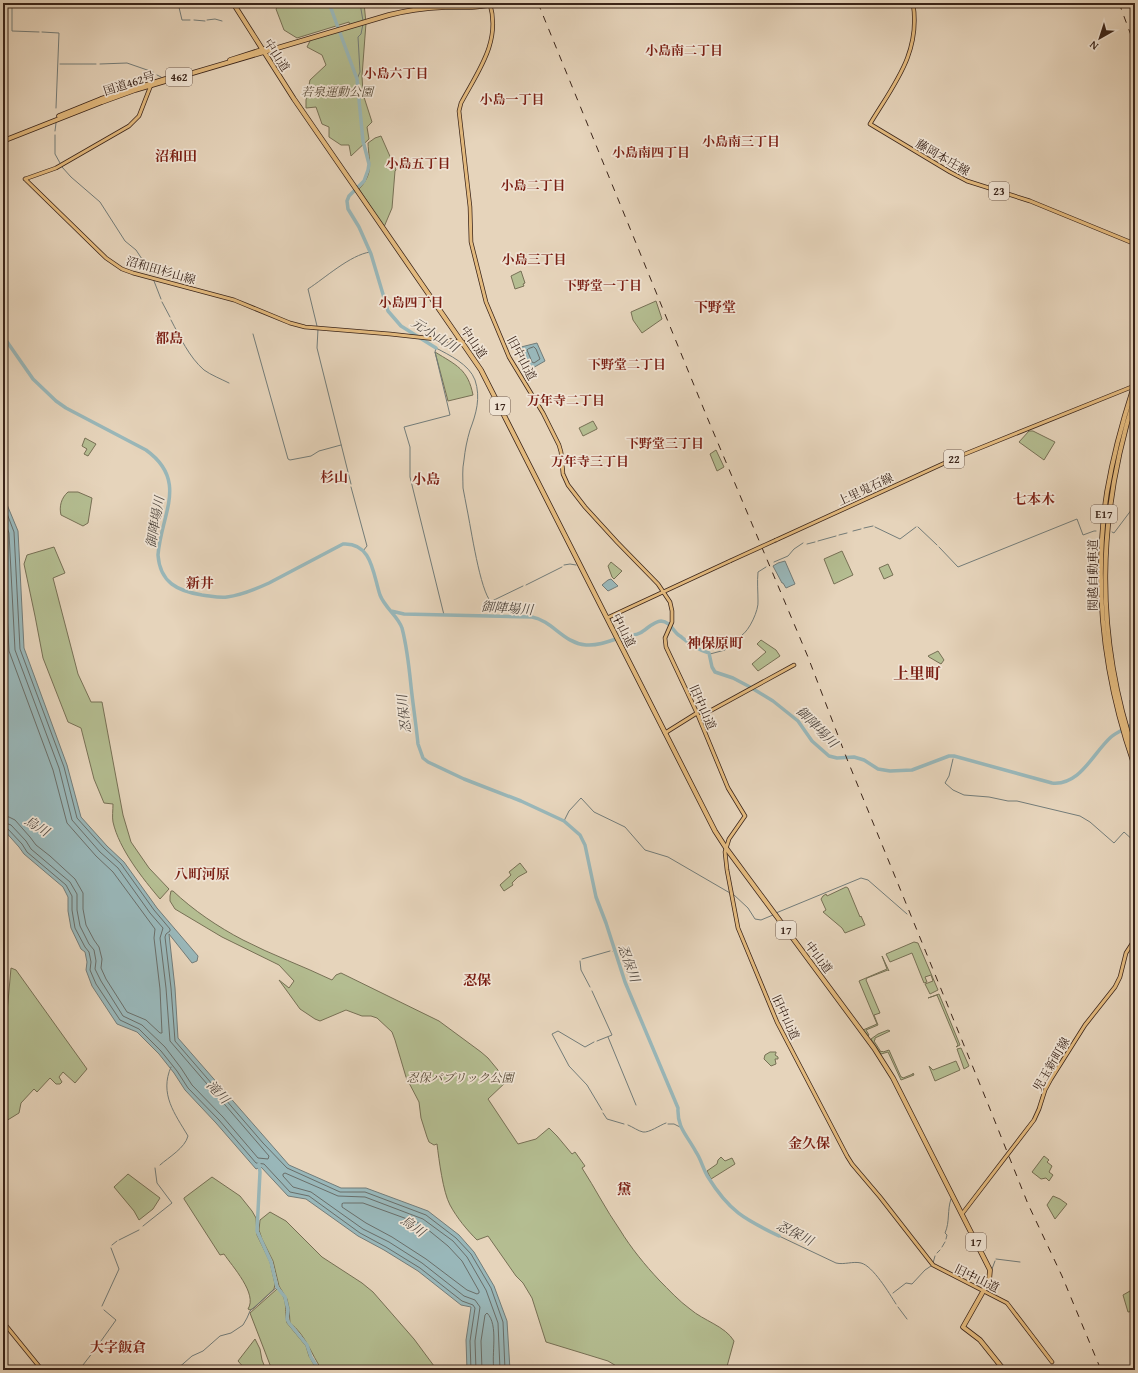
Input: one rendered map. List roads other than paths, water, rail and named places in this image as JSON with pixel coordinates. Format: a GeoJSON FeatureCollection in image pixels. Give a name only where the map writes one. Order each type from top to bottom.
{"type":"FeatureCollection","features":[{"type":"Feature","properties":{"kind":"highway","name":"中山道"},"geometry":{"type":"LineString","coordinates":[[233,3],[294,100],[463,342],[492,388],[708,819],[726,848],[877,1052],[892,1078],[990,1270],[989,1281],[983,1291]]}},
{"type":"Feature","properties":{"kind":"highway","name":"国道462号"},"geometry":{"type":"LineString","coordinates":[[3,140],[96,101],[367,20],[410,10],[443,7],[470,8],[498,3]]}},
{"type":"Feature","properties":{"kind":"highway","name":"関越自動車道"},"geometry":{"type":"LineString","coordinates":[[1135,383],[1115,453],[1105,509],[1101,553],[1101,582],[1107,643],[1121,716],[1135,767]]}},
{"type":"Feature","properties":{"kind":"highway","name":"関越自動車道"},"geometry":{"type":"LineString","coordinates":[[1107,643],[1105,582],[1108,516],[1118,460],[1135,396]]}},
{"type":"Feature","properties":{"kind":"highway","name":"関越自動車道"},"geometry":{"type":"LineString","coordinates":[[1126,734],[1135,755]]}},
{"type":"Feature","properties":{"kind":"highway","name":"17"},"geometry":{"type":"LineString","coordinates":[[983,1291],[962,1325],[963,1328],[980,1340],[1004,1370]]}},
{"type":"Feature","properties":{"kind":"main road","name":"藤岡本庄線"},"geometry":{"type":"LineString","coordinates":[[913,3],[915,26],[911,51],[905,65],[870,124],[939,166],[967,181],[1030,201],[1135,244]]}},
{"type":"Feature","properties":{"kind":"main road","name":"旧中山道"},"geometry":{"type":"LineString","coordinates":[[488,4],[493,26],[490,47],[461,103],[459,111],[470,207],[471,242],[483,292],[489,310],[518,374],[538,404],[559,445],[562,452],[564,474],[568,486],[585,507],[663,592],[670,602],[671,626],[665,638],[665,646],[698,715],[728,788],[745,816],[729,839],[725,859],[740,931],[775,1016],[852,1164],[933,1265],[938,1269],[1009,1304],[1052,1362]]}},
{"type":"Feature","properties":{"kind":"main road","name":"沼和田杉山線"},"geometry":{"type":"LineString","coordinates":[[151,84],[139,116],[129,126],[50,170],[25,178],[106,258],[122,269],[133,273],[234,300],[290,323],[305,327],[463,342]]}},
{"type":"Feature","properties":{"kind":"main road","name":"上里鬼石線"},"geometry":{"type":"LineString","coordinates":[[607,618],[971,452],[1134,388]]}},
{"type":"Feature","properties":{"kind":"main road"},"geometry":{"type":"LineString","coordinates":[[665,733],[752,688],[794,664]]}},
{"type":"Feature","properties":{"kind":"main road","name":"児玉新町線"},"geometry":{"type":"LineString","coordinates":[[962,1214],[1034,1120],[1045,1090],[1051,1079],[1085,1025],[1115,987],[1120,977],[1126,953],[1135,939]]}},
{"type":"Feature","properties":{"kind":"main road"},"geometry":{"type":"LineString","coordinates":[[3,1322],[42,1370]]}},
{"type":"Feature","properties":{"kind":"water"},"geometry":{"type":"Polygon","coordinates":[[[537,343],[545,361],[531,369],[521,347],[537,343]]]}},
{"type":"Feature","properties":{"kind":"water","name":"烏川"},"geometry":{"type":"Polygon","coordinates":[[[3,495],[18,531],[24,648],[67,765],[81,817],[107,846],[124,862],[157,908],[198,956],[197,961],[192,963],[169,934],[175,988],[178,1038],[289,1165],[341,1188],[366,1188],[428,1211],[459,1235],[474,1252],[494,1286],[507,1321],[510,1370],[467,1370],[466,1340],[471,1307],[461,1305],[418,1271],[358,1236],[306,1199],[288,1196],[261,1167],[256,1169],[185,1090],[159,1054],[137,1032],[117,1024],[92,986],[86,970],[87,962],[85,952],[81,949],[71,928],[68,911],[68,897],[63,887],[24,854],[3,829],[3,495]]]}},
{"type":"Feature","properties":{"kind":"water"},"geometry":{"type":"Polygon","coordinates":[[[785,561],[795,584],[786,588],[773,566],[785,561]]]}},
{"type":"Feature","properties":{"kind":"water"},"geometry":{"type":"Polygon","coordinates":[[[611,579],[618,586],[608,591],[602,585],[611,579]]]}},
{"type":"Feature","properties":{"kind":"waterway"},"geometry":{"type":"LineString","coordinates":[[12,3],[12,31],[39,32]]}},
{"type":"Feature","properties":{"kind":"waterway"},"geometry":{"type":"LineString","coordinates":[[178,3],[182,20],[190,20]]}},
{"type":"Feature","properties":{"kind":"waterway","name":"元小山川"},"geometry":{"type":"LineString","coordinates":[[329,3],[357,79],[363,141],[369,164],[364,181],[349,196],[347,201],[348,209],[359,227],[371,254],[388,311],[401,326],[436,348]]}},
{"type":"Feature","properties":{"kind":"waterway"},"geometry":{"type":"LineString","coordinates":[[360,3],[363,21]]}},
{"type":"Feature","properties":{"kind":"waterway"},"geometry":{"type":"LineString","coordinates":[[207,20],[215,19],[222,21]]}},
{"type":"Feature","properties":{"kind":"waterway"},"geometry":{"type":"LineString","coordinates":[[194,20],[205,21]]}},
{"type":"Feature","properties":{"kind":"waterway"},"geometry":{"type":"LineString","coordinates":[[357,79],[360,72],[358,37],[361,34],[363,24]]}},
{"type":"Feature","properties":{"kind":"waterway"},"geometry":{"type":"LineString","coordinates":[[42,32],[59,33],[56,108]]}},
{"type":"Feature","properties":{"kind":"waterway"},"geometry":{"type":"LineString","coordinates":[[100,64],[127,63],[153,72]]}},
{"type":"Feature","properties":{"kind":"waterway"},"geometry":{"type":"LineString","coordinates":[[60,64],[96,64]]}},
{"type":"Feature","properties":{"kind":"waterway"},"geometry":{"type":"LineString","coordinates":[[157,75],[161,77]]}},
{"type":"Feature","properties":{"kind":"waterway"},"geometry":{"type":"LineString","coordinates":[[55,131],[56,123]]}},
{"type":"Feature","properties":{"kind":"waterway"},"geometry":{"type":"LineString","coordinates":[[55,135],[55,154],[60,163]]}},
{"type":"Feature","properties":{"kind":"waterway"},"geometry":{"type":"LineString","coordinates":[[62,167],[71,177],[100,202],[125,241],[136,250],[142,259]]}},
{"type":"Feature","properties":{"kind":"waterway"},"geometry":{"type":"LineString","coordinates":[[317,326],[308,289],[346,262],[362,254],[370,252]]}},
{"type":"Feature","properties":{"kind":"waterway"},"geometry":{"type":"LineString","coordinates":[[154,281],[161,299]]}},
{"type":"Feature","properties":{"kind":"waterway"},"geometry":{"type":"LineString","coordinates":[[162,302],[170,317]]}},
{"type":"Feature","properties":{"kind":"waterway"},"geometry":{"type":"LineString","coordinates":[[171,320],[185,346],[199,365],[207,372],[229,383]]}},
{"type":"Feature","properties":{"kind":"waterway"},"geometry":{"type":"LineString","coordinates":[[318,329],[317,348],[351,484]]}},
{"type":"Feature","properties":{"kind":"waterway"},"geometry":{"type":"LineString","coordinates":[[253,334],[288,459],[290,460],[311,456],[319,451],[341,445]]}},
{"type":"Feature","properties":{"kind":"waterway","name":"忍保川"},"geometry":{"type":"LineString","coordinates":[[3,336],[33,379],[56,401],[66,408],[146,450],[159,462],[166,474],[169,486],[167,512],[158,555],[159,565],[166,579],[178,588],[202,595],[221,597],[233,596],[249,592],[269,583],[343,544],[353,545],[360,548],[366,554],[373,569],[382,600],[398,620],[402,628],[408,657],[418,744],[423,758],[428,762],[464,779],[521,801],[564,821],[580,835],[585,845],[596,897],[625,982],[678,1108],[679,1121],[683,1131],[698,1155],[708,1177],[730,1206],[747,1219],[779,1236]]}},
{"type":"Feature","properties":{"kind":"waterway"},"geometry":{"type":"LineString","coordinates":[[444,615],[410,477],[410,447],[404,427],[450,415],[435,352],[436,348],[452,357],[468,369],[472,374],[477,387],[477,406],[467,441],[463,463],[463,488],[473,544],[483,586],[491,602]]}},
{"type":"Feature","properties":{"kind":"waterway"},"geometry":{"type":"LineString","coordinates":[[351,487],[367,546],[363,551]]}},
{"type":"Feature","properties":{"kind":"waterway"},"geometry":{"type":"LineString","coordinates":[[1112,532],[1114,533],[1135,505]]}},
{"type":"Feature","properties":{"kind":"waterway"},"geometry":{"type":"LineString","coordinates":[[939,547],[958,567],[1077,519],[1083,535],[1096,531]]}},
{"type":"Feature","properties":{"kind":"waterway"},"geometry":{"type":"LineString","coordinates":[[864,528],[873,526]]}},
{"type":"Feature","properties":{"kind":"waterway"},"geometry":{"type":"LineString","coordinates":[[875,527],[900,539],[916,527]]}},
{"type":"Feature","properties":{"kind":"waterway"},"geometry":{"type":"LineString","coordinates":[[918,527],[937,545]]}},
{"type":"Feature","properties":{"kind":"waterway"},"geometry":{"type":"LineString","coordinates":[[853,531],[861,529]]}},
{"type":"Feature","properties":{"kind":"waterway"},"geometry":{"type":"LineString","coordinates":[[839,535],[847,533]]}},
{"type":"Feature","properties":{"kind":"waterway"},"geometry":{"type":"LineString","coordinates":[[818,541],[836,536]]}},
{"type":"Feature","properties":{"kind":"waterway"},"geometry":{"type":"LineString","coordinates":[[807,544],[815,542]]}},
{"type":"Feature","properties":{"kind":"waterway"},"geometry":{"type":"LineString","coordinates":[[774,562],[788,556],[794,549],[803,543]]}},
{"type":"Feature","properties":{"kind":"waterway","name":"元小山川"},"geometry":{"type":"LineString","coordinates":[[564,565],[576,565]]}},
{"type":"Feature","properties":{"kind":"waterway","name":"元小山川"},"geometry":{"type":"LineString","coordinates":[[526,585],[562,567]]}},
{"type":"Feature","properties":{"kind":"waterway"},"geometry":{"type":"LineString","coordinates":[[742,635],[750,625],[757,610],[758,572],[766,567]]}},
{"type":"Feature","properties":{"kind":"waterway","name":"元小山川"},"geometry":{"type":"LineString","coordinates":[[492,601],[523,586]]}},
{"type":"Feature","properties":{"kind":"waterway","name":"御陣場川"},"geometry":{"type":"LineString","coordinates":[[391,611],[404,614],[532,617],[546,623],[571,640],[586,645],[601,644],[627,635],[638,634],[656,622],[661,621],[670,625],[690,644],[709,653],[712,667],[715,672],[733,678],[750,687],[773,701],[798,721],[812,741],[829,756],[837,758],[854,757],[864,760],[878,769],[890,771],[912,770],[949,756],[954,756],[1052,783],[1062,783],[1078,774],[1111,737],[1135,724]]}},
{"type":"Feature","properties":{"kind":"waterway"},"geometry":{"type":"LineString","coordinates":[[710,654],[725,650],[739,637]]}},
{"type":"Feature","properties":{"kind":"waterway"},"geometry":{"type":"LineString","coordinates":[[1131,725],[1130,700],[1135,696]]}},
{"type":"Feature","properties":{"kind":"waterway"},"geometry":{"type":"LineString","coordinates":[[953,759],[949,776],[945,783],[953,790],[964,795],[1017,801],[1080,816],[1090,822],[1114,843],[1124,832],[1135,842]]}},
{"type":"Feature","properties":{"kind":"waterway"},"geometry":{"type":"LineString","coordinates":[[564,821],[569,811],[581,798],[594,812],[625,827],[645,850],[668,857],[730,893]]}},
{"type":"Feature","properties":{"kind":"waterway"},"geometry":{"type":"LineString","coordinates":[[776,913],[861,878],[868,880],[907,914]]}},
{"type":"Feature","properties":{"kind":"waterway"},"geometry":{"type":"LineString","coordinates":[[733,894],[748,908],[755,919],[761,920],[773,915]]}},
{"type":"Feature","properties":{"kind":"waterway"},"geometry":{"type":"LineString","coordinates":[[582,959],[610,951]]}},
{"type":"Feature","properties":{"kind":"waterway"},"geometry":{"type":"LineString","coordinates":[[580,961],[581,970],[590,987]]}},
{"type":"Feature","properties":{"kind":"waterway"},"geometry":{"type":"LineString","coordinates":[[592,991],[612,1035],[597,1041]]}},
{"type":"Feature","properties":{"kind":"waterway"},"geometry":{"type":"LineString","coordinates":[[594,1042],[585,1047],[558,1031],[552,1034],[569,1066],[587,1085],[602,1110]]}},
{"type":"Feature","properties":{"kind":"waterway"},"geometry":{"type":"LineString","coordinates":[[608,1037],[636,1105]]}},
{"type":"Feature","properties":{"kind":"waterway"},"geometry":{"type":"LineString","coordinates":[[160,1165],[184,1144],[188,1136],[174,1112],[168,1095],[167,1086],[171,1067]]}},
{"type":"Feature","properties":{"kind":"waterway"},"geometry":{"type":"LineString","coordinates":[[603,1113],[607,1119],[624,1124]]}},
{"type":"Feature","properties":{"kind":"waterway"},"geometry":{"type":"LineString","coordinates":[[628,1125],[639,1131],[645,1132],[666,1123]]}},
{"type":"Feature","properties":{"kind":"waterway"},"geometry":{"type":"LineString","coordinates":[[668,1124],[674,1124],[680,1127]]}},
{"type":"Feature","properties":{"kind":"waterway","name":"滝川"},"geometry":{"type":"LineString","coordinates":[[259,1164],[260,1172],[257,1231],[271,1262],[277,1287],[285,1297],[288,1310],[287,1319],[307,1345],[311,1357],[319,1370]]}},
{"type":"Feature","properties":{"kind":"waterway"},"geometry":{"type":"LineString","coordinates":[[143,1226],[172,1203],[157,1183],[155,1168]]}},
{"type":"Feature","properties":{"kind":"waterway"},"geometry":{"type":"LineString","coordinates":[[946,1239],[947,1235],[945,1233],[951,1199]]}},
{"type":"Feature","properties":{"kind":"waterway"},"geometry":{"type":"LineString","coordinates":[[119,1240],[139,1230]]}},
{"type":"Feature","properties":{"kind":"waterway","name":"忍保川"},"geometry":{"type":"LineString","coordinates":[[779,1236],[836,1263],[861,1263],[866,1265],[876,1274],[896,1304]]}},
{"type":"Feature","properties":{"kind":"waterway"},"geometry":{"type":"LineString","coordinates":[[112,1245],[117,1241]]}},
{"type":"Feature","properties":{"kind":"waterway"},"geometry":{"type":"LineString","coordinates":[[942,1247],[945,1242]]}},
{"type":"Feature","properties":{"kind":"waterway"},"geometry":{"type":"LineString","coordinates":[[102,1306],[119,1269],[111,1248]]}},
{"type":"Feature","properties":{"kind":"waterway"},"geometry":{"type":"LineString","coordinates":[[937,1253],[940,1250]]}},
{"type":"Feature","properties":{"kind":"waterway"},"geometry":{"type":"LineString","coordinates":[[933,1263],[935,1256]]}},
{"type":"Feature","properties":{"kind":"waterway"},"geometry":{"type":"LineString","coordinates":[[996,1259],[1020,1262]]}},
{"type":"Feature","properties":{"kind":"waterway"},"geometry":{"type":"LineString","coordinates":[[992,1269],[995,1261]]}},
{"type":"Feature","properties":{"kind":"waterway"},"geometry":{"type":"LineString","coordinates":[[893,1293],[906,1283],[912,1284],[925,1270],[931,1266]]}},
{"type":"Feature","properties":{"kind":"waterway"},"geometry":{"type":"LineString","coordinates":[[176,1370],[192,1356],[203,1351],[220,1336],[231,1333],[243,1325],[250,1311],[277,1287]]}},
{"type":"Feature","properties":{"kind":"waterway","name":"忍保川"},"geometry":{"type":"LineString","coordinates":[[898,1307],[907,1319]]}},
{"type":"Feature","properties":{"kind":"waterway"},"geometry":{"type":"LineString","coordinates":[[101,1341],[116,1320],[104,1310]]}},
{"type":"Feature","properties":{"kind":"waterway"},"geometry":{"type":"LineString","coordinates":[[83,1365],[100,1343]]}},
{"type":"Feature","properties":{"kind":"waterway"},"geometry":{"type":"LineString","coordinates":[[79,1370],[82,1367]]}},
{"type":"Feature","properties":{"kind":"railway"},"geometry":{"type":"LineString","coordinates":[[538,3],[707,417],[808,657],[847,759],[1028,1204],[1062,1276],[1101,1370]]}},
{"type":"Feature","properties":{"kind":"railway"},"geometry":{"type":"LineString","coordinates":[[1119,3],[1135,46]]}},
{"type":"Feature","properties":{"kind":"district","name":"小島南二丁目"},"geometry":{"type":"Point","coordinates":[684,50]}},
{"type":"Feature","properties":{"kind":"district","name":"小島六丁目"},"geometry":{"type":"Point","coordinates":[396,73]}},
{"type":"Feature","properties":{"kind":"district","name":"小島一丁目"},"geometry":{"type":"Point","coordinates":[512,99]}},
{"type":"Feature","properties":{"kind":"district","name":"小島南三丁目"},"geometry":{"type":"Point","coordinates":[741,141]}},
{"type":"Feature","properties":{"kind":"district","name":"小島南四丁目"},"geometry":{"type":"Point","coordinates":[651,152]}},
{"type":"Feature","properties":{"kind":"district","name":"沼和田"},"geometry":{"type":"Point","coordinates":[176,156]}},
{"type":"Feature","properties":{"kind":"district","name":"小島五丁目"},"geometry":{"type":"Point","coordinates":[418,163]}},
{"type":"Feature","properties":{"kind":"district","name":"小島二丁目"},"geometry":{"type":"Point","coordinates":[533,185]}},
{"type":"Feature","properties":{"kind":"district","name":"小島三丁目"},"geometry":{"type":"Point","coordinates":[534,259]}},
{"type":"Feature","properties":{"kind":"district","name":"下野堂一丁目"},"geometry":{"type":"Point","coordinates":[603,285]}},
{"type":"Feature","properties":{"kind":"district","name":"小島四丁目"},"geometry":{"type":"Point","coordinates":[411,302]}},
{"type":"Feature","properties":{"kind":"district","name":"下野堂"},"geometry":{"type":"Point","coordinates":[715,307]}},
{"type":"Feature","properties":{"kind":"district","name":"都島"},"geometry":{"type":"Point","coordinates":[169,338]}},
{"type":"Feature","properties":{"kind":"district","name":"下野堂二丁目"},"geometry":{"type":"Point","coordinates":[627,364]}},
{"type":"Feature","properties":{"kind":"district","name":"万年寺二丁目"},"geometry":{"type":"Point","coordinates":[566,400]}},
{"type":"Feature","properties":{"kind":"district","name":"下野堂三丁目"},"geometry":{"type":"Point","coordinates":[665,443]}},
{"type":"Feature","properties":{"kind":"district","name":"万年寺三丁目"},"geometry":{"type":"Point","coordinates":[590,461]}},
{"type":"Feature","properties":{"kind":"district","name":"杉山"},"geometry":{"type":"Point","coordinates":[334,477]}},
{"type":"Feature","properties":{"kind":"district","name":"小島"},"geometry":{"type":"Point","coordinates":[426,479]}},
{"type":"Feature","properties":{"kind":"district","name":"七本木"},"geometry":{"type":"Point","coordinates":[1034,499]}},
{"type":"Feature","properties":{"kind":"district","name":"新井"},"geometry":{"type":"Point","coordinates":[200,583]}},
{"type":"Feature","properties":{"kind":"district","name":"神保原町"},"geometry":{"type":"Point","coordinates":[715,643]}},
{"type":"Feature","properties":{"kind":"district","name":"上里町"},"geometry":{"type":"Point","coordinates":[917,673]}},
{"type":"Feature","properties":{"kind":"district","name":"八町河原"},"geometry":{"type":"Point","coordinates":[202,874]}},
{"type":"Feature","properties":{"kind":"district","name":"忍保"},"geometry":{"type":"Point","coordinates":[477,980]}},
{"type":"Feature","properties":{"kind":"district","name":"金久保"},"geometry":{"type":"Point","coordinates":[809,1143]}},
{"type":"Feature","properties":{"kind":"district","name":"黛"},"geometry":{"type":"Point","coordinates":[624,1189]}},
{"type":"Feature","properties":{"kind":"district","name":"大字飯倉"},"geometry":{"type":"Point","coordinates":[118,1347]}},
{"type":"Feature","properties":{"kind":"park label","name":"若泉運動公園"},"geometry":{"type":"Point","coordinates":[337,91]}},
{"type":"Feature","properties":{"kind":"park label","name":"忍保パブリック公園"},"geometry":{"type":"Point","coordinates":[460,1077]}}]}
